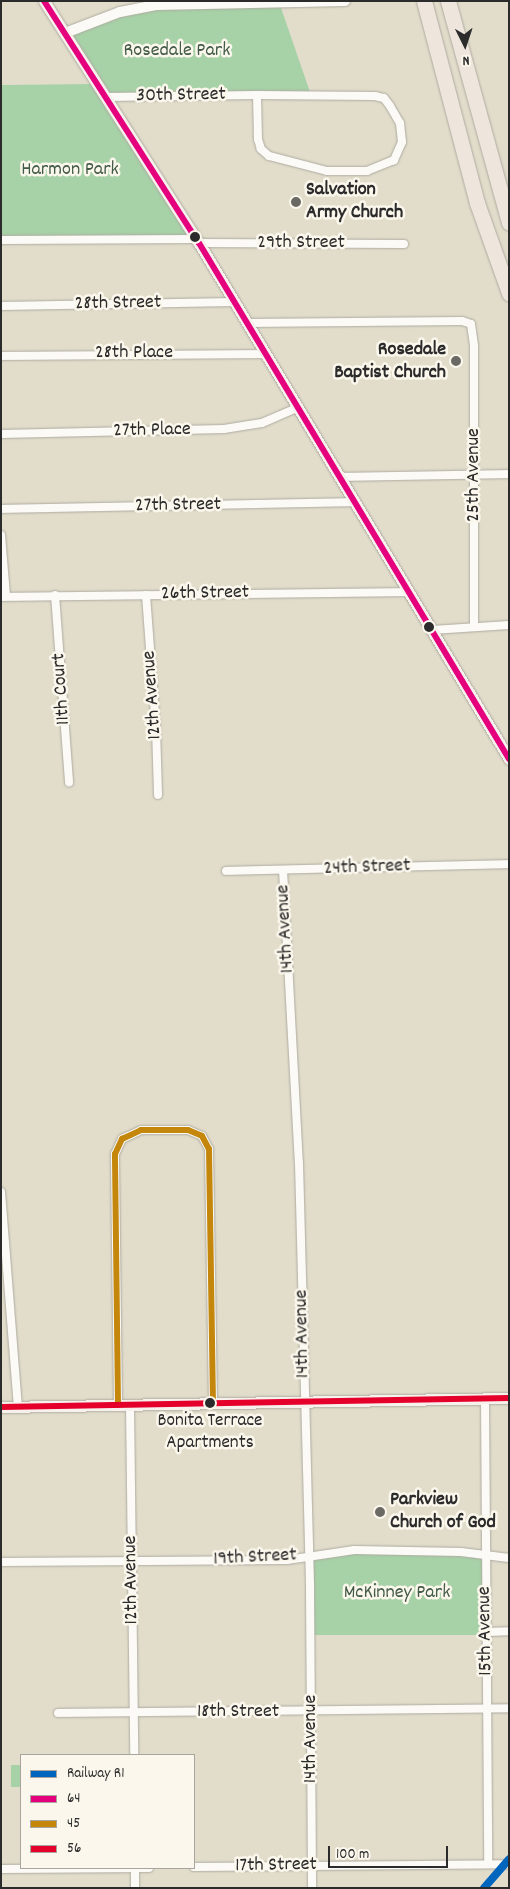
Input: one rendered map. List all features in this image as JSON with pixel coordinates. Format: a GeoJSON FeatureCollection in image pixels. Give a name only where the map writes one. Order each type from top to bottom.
{"type":"FeatureCollection","features":[{"type":"Feature","properties":{"kind":"highway"},"geometry":{"type":"LineString","coordinates":[[424,1],[477,202],[509,293]]}},
{"type":"Feature","properties":{"kind":"highway"},"geometry":{"type":"LineString","coordinates":[[448,1],[509,223]]}},
{"type":"Feature","properties":{"kind":"main road"},"geometry":{"type":"LineString","coordinates":[[44,1],[267,354],[509,759]]}},
{"type":"Feature","properties":{"kind":"main road"},"geometry":{"type":"LineString","coordinates":[[1,1407],[509,1398]]}},
{"type":"Feature","properties":{"kind":"street"},"geometry":{"type":"LineString","coordinates":[[65,33],[120,12],[157,5],[200,2],[345,1]]}},
{"type":"Feature","properties":{"kind":"street","name":"30th Street"},"geometry":{"type":"LineString","coordinates":[[105,97],[257,95],[365,95],[384,98],[400,123],[402,142],[394,160],[367,171],[327,171],[269,156],[262,149],[258,139],[257,95]]}},
{"type":"Feature","properties":{"kind":"street","name":"29th Street"},"geometry":{"type":"LineString","coordinates":[[1,240],[404,244]]}},
{"type":"Feature","properties":{"kind":"street","name":"28th Street"},"geometry":{"type":"LineString","coordinates":[[1,306],[235,302]]}},
{"type":"Feature","properties":{"kind":"street","name":"25th Avenue"},"geometry":{"type":"LineString","coordinates":[[247,323],[462,321],[471,324],[474,346],[474,626]]}},
{"type":"Feature","properties":{"kind":"street","name":"28th Place"},"geometry":{"type":"LineString","coordinates":[[1,356],[267,354]]}},
{"type":"Feature","properties":{"kind":"street","name":"27th Place"},"geometry":{"type":"LineString","coordinates":[[1,434],[224,430],[262,423],[299,407]]}},
{"type":"Feature","properties":{"kind":"street"},"geometry":{"type":"LineString","coordinates":[[341,477],[509,474]]}},
{"type":"Feature","properties":{"kind":"street","name":"27th Street"},"geometry":{"type":"LineString","coordinates":[[1,509],[356,502]]}},
{"type":"Feature","properties":{"kind":"street"},"geometry":{"type":"LineString","coordinates":[[1,535],[4,596]]}},
{"type":"Feature","properties":{"kind":"street","name":"26th Street"},"geometry":{"type":"LineString","coordinates":[[4,596],[409,592]]}},
{"type":"Feature","properties":{"kind":"street","name":"11th Court"},"geometry":{"type":"LineString","coordinates":[[55,595],[69,782]]}},
{"type":"Feature","properties":{"kind":"street","name":"12th Avenue"},"geometry":{"type":"LineString","coordinates":[[146,595],[156,727],[158,795]]}},
{"type":"Feature","properties":{"kind":"street"},"geometry":{"type":"LineString","coordinates":[[432,630],[509,625]]}},
{"type":"Feature","properties":{"kind":"street","name":"24th Street"},"geometry":{"type":"LineString","coordinates":[[226,871],[509,864]]}},
{"type":"Feature","properties":{"kind":"street","name":"14th Avenue"},"geometry":{"type":"LineString","coordinates":[[283,870],[299,1163],[309,1555],[312,1888]]}},
{"type":"Feature","properties":{"kind":"street"},"geometry":{"type":"LineString","coordinates":[[118,1405],[115,1154],[122,1138],[141,1130],[188,1130],[202,1136],[209,1148],[213,1403]]}},
{"type":"Feature","properties":{"kind":"street"},"geometry":{"type":"LineString","coordinates":[[1,1192],[18,1407]]}},
{"type":"Feature","properties":{"kind":"street","name":"15th Avenue"},"geometry":{"type":"LineString","coordinates":[[485,1398],[488,1864]]}},
{"type":"Feature","properties":{"kind":"street","name":"12th Avenue"},"geometry":{"type":"LineString","coordinates":[[130,1405],[134,1754]]}},
{"type":"Feature","properties":{"kind":"street","name":"19th Street"},"geometry":{"type":"LineString","coordinates":[[1,1562],[287,1560],[309,1555],[354,1550],[486,1555],[509,1558]]}},
{"type":"Feature","properties":{"kind":"street"},"geometry":{"type":"LineString","coordinates":[[486,1632],[509,1631]]}},
{"type":"Feature","properties":{"kind":"street","name":"18th Street"},"geometry":{"type":"LineString","coordinates":[[58,1713],[311,1712],[509,1708]]}},
{"type":"Feature","properties":{"kind":"street","name":"17th Street"},"geometry":{"type":"LineString","coordinates":[[195,1867],[509,1864]]}},
{"type":"Feature","properties":{"kind":"street"},"geometry":{"type":"LineString","coordinates":[[1,1869],[20,1869]]}},
{"type":"Feature","properties":{"kind":"street"},"geometry":{"type":"LineString","coordinates":[[135,1869],[136,1888]]}},
{"type":"Feature","properties":{"kind":"green space"},"geometry":{"type":"Polygon","coordinates":[[[279,2],[311,95],[106,97],[196,239],[1,240],[1,85],[96,84],[65,33],[120,12],[279,2]]]}},
{"type":"Feature","properties":{"kind":"green space","name":"McKinney Park"},"geometry":{"type":"Polygon","coordinates":[[[325,1552],[486,1555],[486,1635],[310,1635],[309,1555],[325,1552]]]}},
{"type":"Feature","properties":{"kind":"green space"},"geometry":{"type":"Polygon","coordinates":[[[11,1765],[20,1765],[20,1787],[11,1787],[11,1765]]]}},
{"type":"Feature","properties":{"kind":"rail line","name":"R1"},"geometry":{"type":"LineString","coordinates":[[484,1888],[509,1859]]}},
{"type":"Feature","properties":{"kind":"transit line","name":"64"},"geometry":{"type":"LineString","coordinates":[[44,1],[199,243],[509,759]]}},
{"type":"Feature","properties":{"kind":"transit line","name":"45"},"geometry":{"type":"LineString","coordinates":[[118,1405],[115,1154],[122,1139],[141,1130],[188,1130],[202,1136],[209,1149],[213,1403]]}},
{"type":"Feature","properties":{"kind":"transit line","name":"56"},"geometry":{"type":"LineString","coordinates":[[1,1407],[509,1398]]}},
{"type":"Feature","properties":{"kind":"place","name":"Salvation Army Church"},"geometry":{"type":"Point","coordinates":[296,202]}},
{"type":"Feature","properties":{"kind":"place","name":"Rosedale Baptist Church"},"geometry":{"type":"Point","coordinates":[456,361]}},
{"type":"Feature","properties":{"kind":"place","name":"Bonita Terrace Apartments"},"geometry":{"type":"Point","coordinates":[210,1403]}},
{"type":"Feature","properties":{"kind":"place","name":"Parkview Church of God"},"geometry":{"type":"Point","coordinates":[380,1512]}},
{"type":"Feature","properties":{"kind":"park label","name":"Rosedale Park"},"geometry":{"type":"Point","coordinates":[177,51]}},
{"type":"Feature","properties":{"kind":"park label","name":"Harmon Park"},"geometry":{"type":"Point","coordinates":[70,170]}}]}
